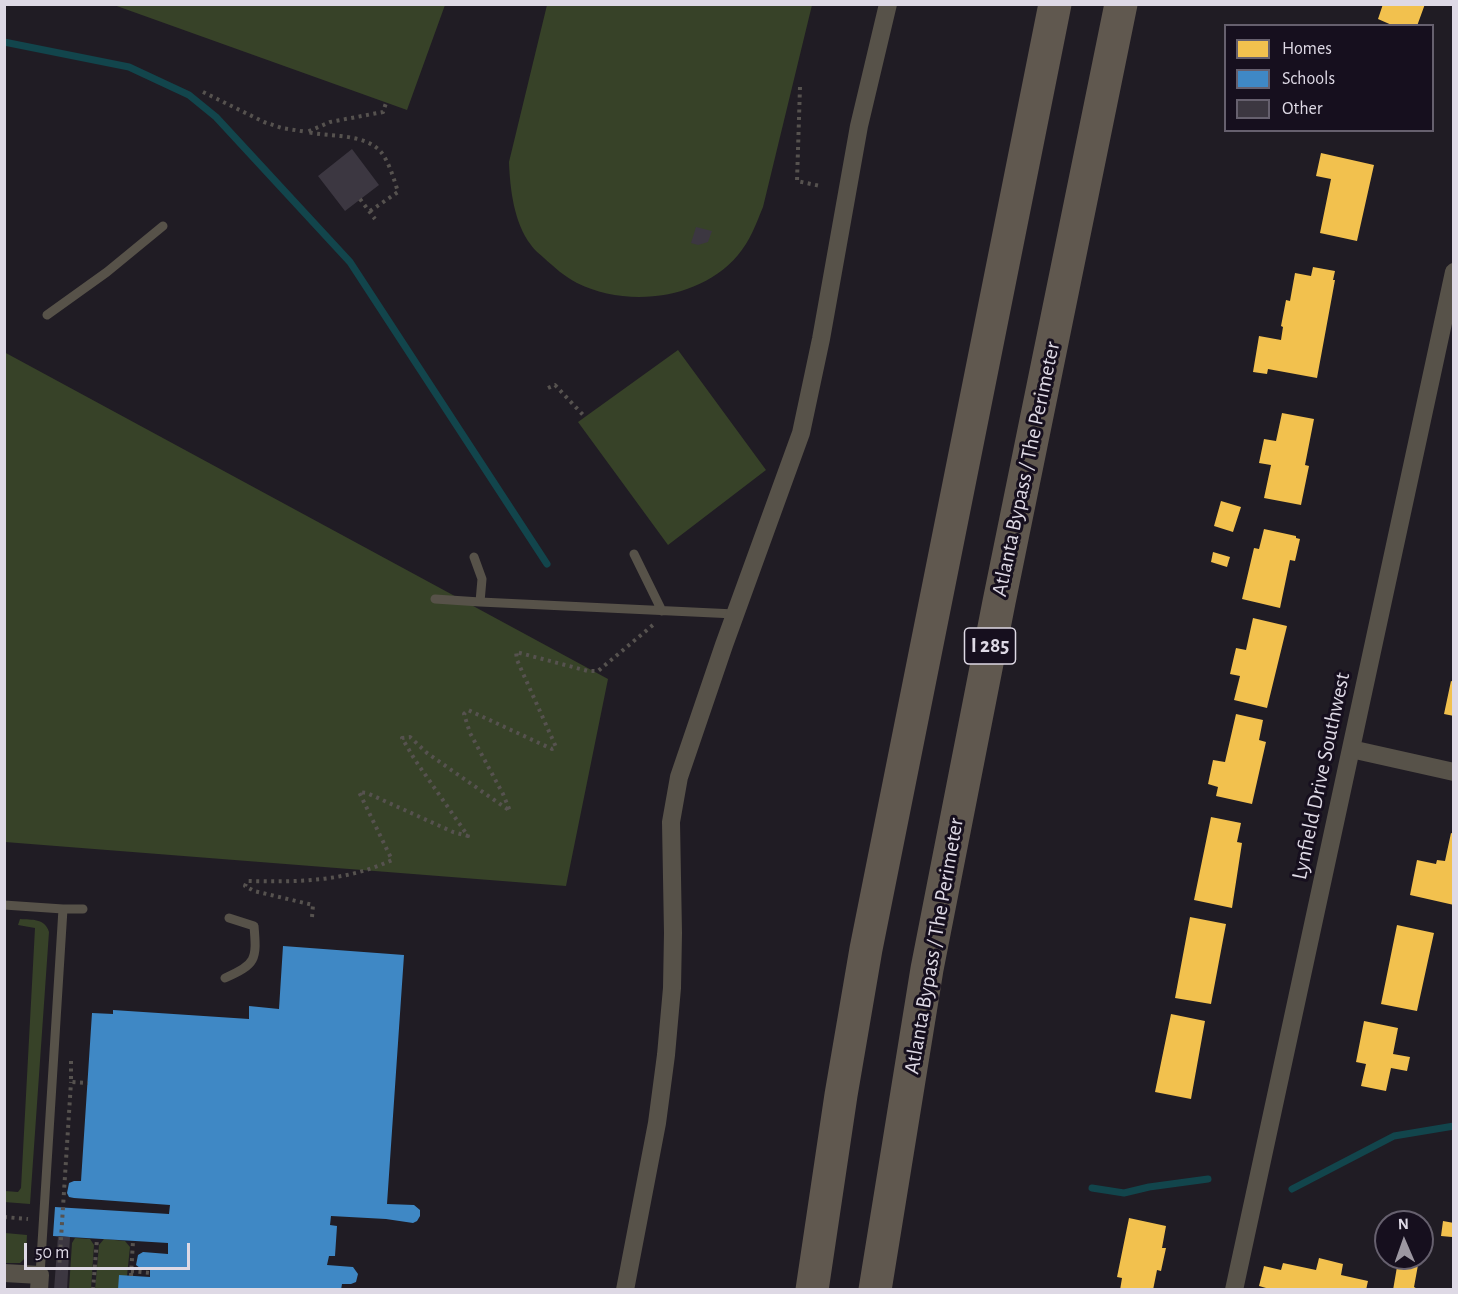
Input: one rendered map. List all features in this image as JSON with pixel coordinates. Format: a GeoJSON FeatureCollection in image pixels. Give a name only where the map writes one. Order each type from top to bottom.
{"type":"FeatureCollection","features":[{"type":"Feature","properties":{"kind":"highway"},"geometry":{"type":"LineString","coordinates":[[812,1290],[841,1095],[866,949],[1055,4]]}},
{"type":"Feature","properties":{"kind":"highway","name":"Atlanta Bypass / The Perimeter"},"geometry":{"type":"LineString","coordinates":[[875,1290],[932,946],[999,602],[1121,4]]}},
{"type":"Feature","properties":{"kind":"street"},"geometry":{"type":"LineString","coordinates":[[625,1290],[657,1123],[666,1055],[672,988],[671,822],[679,777],[801,433],[821,339],[859,126],[888,4]]}},
{"type":"Feature","properties":{"kind":"street","name":"Lynfield Drive Southwest"},"geometry":{"type":"LineString","coordinates":[[1234,1290],[1454,272]]}},
{"type":"Feature","properties":{"kind":"street"},"geometry":{"type":"LineString","coordinates":[[1351,749],[1454,771]]}},
{"type":"Feature","properties":{"kind":"street"},"geometry":{"type":"LineString","coordinates":[[4,1273],[39,1282]]}},
{"type":"Feature","properties":{"kind":"lane"},"geometry":{"type":"LineString","coordinates":[[47,315],[107,272],[163,226]]}},
{"type":"Feature","properties":{"kind":"lane"},"geometry":{"type":"LineString","coordinates":[[634,554],[662,611]]}},
{"type":"Feature","properties":{"kind":"lane"},"geometry":{"type":"LineString","coordinates":[[474,557],[482,579],[480,602]]}},
{"type":"Feature","properties":{"kind":"lane"},"geometry":{"type":"LineString","coordinates":[[435,599],[735,614]]}},
{"type":"Feature","properties":{"kind":"lane"},"geometry":{"type":"LineString","coordinates":[[4,905],[82,909]]}},
{"type":"Feature","properties":{"kind":"lane"},"geometry":{"type":"LineString","coordinates":[[39,1282],[63,909]]}},
{"type":"Feature","properties":{"kind":"lane"},"geometry":{"type":"LineString","coordinates":[[225,978],[247,969],[256,951],[254,926],[229,918]]}},
{"type":"Feature","properties":{"kind":"path"},"geometry":{"type":"LineString","coordinates":[[800,87],[797,181],[820,186]]}},
{"type":"Feature","properties":{"kind":"path"},"geometry":{"type":"LineString","coordinates":[[203,92],[264,122],[282,128],[358,139],[372,145],[381,152],[398,192],[370,211]]}},
{"type":"Feature","properties":{"kind":"path"},"geometry":{"type":"LineString","coordinates":[[308,132],[330,122],[383,112],[386,103]]}},
{"type":"Feature","properties":{"kind":"path"},"geometry":{"type":"LineString","coordinates":[[360,199],[375,219]]}},
{"type":"Feature","properties":{"kind":"path"},"geometry":{"type":"LineString","coordinates":[[548,388],[555,385],[585,417]]}},
{"type":"Feature","properties":{"kind":"path"},"geometry":{"type":"LineString","coordinates":[[312,917],[313,905],[254,891],[245,886],[247,881],[284,882],[347,876],[392,860],[359,792],[367,793],[453,832],[468,836],[402,738],[410,737],[427,753],[510,811],[479,746],[470,733],[464,714],[468,710],[552,749],[556,747],[517,660],[516,652],[588,671],[598,671],[663,617],[662,611]]}},
{"type":"Feature","properties":{"kind":"path"},"geometry":{"type":"LineString","coordinates":[[59,1279],[72,1052]]}},
{"type":"Feature","properties":{"kind":"path"},"geometry":{"type":"LineString","coordinates":[[71,1082],[88,1083]]}},
{"type":"Feature","properties":{"kind":"path"},"geometry":{"type":"LineString","coordinates":[[4,1217],[29,1219]]}},
{"type":"Feature","properties":{"kind":"path"},"geometry":{"type":"LineString","coordinates":[[93,1290],[97,1239]]}},
{"type":"Feature","properties":{"kind":"path"},"geometry":{"type":"LineString","coordinates":[[133,1241],[131,1274],[150,1273]]}},
{"type":"Feature","properties":{"kind":"green space"},"geometry":{"type":"Polygon","coordinates":[[[114,5],[445,5],[407,110],[114,5]]]}},
{"type":"Feature","properties":{"kind":"green space"},"geometry":{"type":"Polygon","coordinates":[[[547,5],[812,5],[763,207],[742,250],[722,270],[704,282],[684,290],[640,297],[618,296],[597,291],[564,275],[532,247],[525,236],[514,205],[509,162],[547,5]]]}},
{"type":"Feature","properties":{"kind":"green space"},"geometry":{"type":"Polygon","coordinates":[[[678,350],[766,470],[668,545],[578,422],[678,350]]]}},
{"type":"Feature","properties":{"kind":"green space"},"geometry":{"type":"Polygon","coordinates":[[[4,352],[608,679],[566,886],[5,842],[4,352]]]}},
{"type":"Feature","properties":{"kind":"green space"},"geometry":{"type":"Polygon","coordinates":[[[20,919],[41,922],[49,932],[30,1204],[4,1202],[5,1191],[18,1192],[21,1188],[35,928],[18,925],[20,919]]]}},
{"type":"Feature","properties":{"kind":"green space"},"geometry":{"type":"Polygon","coordinates":[[[5,1233],[27,1235],[26,1257],[20,1263],[5,1263],[5,1233]]]}},
{"type":"Feature","properties":{"kind":"green space"},"geometry":{"type":"Polygon","coordinates":[[[75,1238],[90,1239],[94,1245],[91,1289],[69,1289],[72,1243],[75,1238]]]}},
{"type":"Feature","properties":{"kind":"green space"},"geometry":{"type":"Polygon","coordinates":[[[104,1239],[125,1241],[130,1247],[127,1276],[118,1289],[95,1290],[99,1245],[104,1239]]]}},
{"type":"Feature","properties":{"kind":"building: Homes"},"geometry":{"type":"Polygon","coordinates":[[[1383,4],[1425,4],[1418,24],[1389,24],[1378,19],[1383,4]]]}},
{"type":"Feature","properties":{"kind":"building: Homes"},"geometry":{"type":"Polygon","coordinates":[[[1321,153],[1374,165],[1357,241],[1320,233],[1331,179],[1316,176],[1321,153]]]}},
{"type":"Feature","properties":{"kind":"building: Homes"},"geometry":{"type":"Polygon","coordinates":[[[1313,267],[1335,271],[1317,378],[1268,369],[1267,374],[1253,372],[1259,336],[1281,340],[1286,300],[1290,301],[1295,273],[1311,276],[1313,267]]]}},
{"type":"Feature","properties":{"kind":"building: Homes"},"geometry":{"type":"Polygon","coordinates":[[[1282,413],[1314,419],[1305,465],[1309,466],[1301,505],[1264,498],[1271,465],[1259,463],[1264,439],[1276,441],[1282,413]]]}},
{"type":"Feature","properties":{"kind":"building: Homes"},"geometry":{"type":"Polygon","coordinates":[[[1221,501],[1241,507],[1233,532],[1214,526],[1221,501]]]}},
{"type":"Feature","properties":{"kind":"building: Homes"},"geometry":{"type":"Polygon","coordinates":[[[1264,529],[1296,536],[1300,539],[1295,561],[1290,560],[1280,608],[1242,599],[1254,548],[1259,549],[1264,529]]]}},
{"type":"Feature","properties":{"kind":"building: Homes"},"geometry":{"type":"Polygon","coordinates":[[[1213,552],[1230,557],[1227,567],[1211,562],[1213,552]]]}},
{"type":"Feature","properties":{"kind":"building: Homes"},"geometry":{"type":"Polygon","coordinates":[[[1253,618],[1287,626],[1267,708],[1234,700],[1240,676],[1230,674],[1236,648],[1246,650],[1253,618]]]}},
{"type":"Feature","properties":{"kind":"building: Homes"},"geometry":{"type":"Polygon","coordinates":[[[1451,681],[1454,682],[1454,716],[1444,714],[1451,681]]]}},
{"type":"Feature","properties":{"kind":"building: Homes"},"geometry":{"type":"Polygon","coordinates":[[[1236,714],[1263,720],[1259,740],[1266,742],[1252,804],[1216,796],[1218,787],[1208,784],[1213,760],[1225,762],[1236,714]]]}},
{"type":"Feature","properties":{"kind":"building: Homes"},"geometry":{"type":"Polygon","coordinates":[[[1211,817],[1241,823],[1237,842],[1242,843],[1232,908],[1194,900],[1211,817]]]}},
{"type":"Feature","properties":{"kind":"building: Homes"},"geometry":{"type":"Polygon","coordinates":[[[1451,833],[1454,834],[1454,905],[1410,895],[1417,860],[1436,864],[1437,860],[1445,861],[1451,833]]]}},
{"type":"Feature","properties":{"kind":"building: Homes"},"geometry":{"type":"Polygon","coordinates":[[[1190,917],[1226,924],[1211,1004],[1175,998],[1190,917]]]}},
{"type":"Feature","properties":{"kind":"building: Homes"},"geometry":{"type":"Polygon","coordinates":[[[1397,925],[1434,933],[1417,1011],[1381,1004],[1397,925]]]}},
{"type":"Feature","properties":{"kind":"building: Homes"},"geometry":{"type":"Polygon","coordinates":[[[1171,1014],[1205,1021],[1191,1099],[1155,1092],[1171,1014]]]}},
{"type":"Feature","properties":{"kind":"building: Homes"},"geometry":{"type":"Polygon","coordinates":[[[1364,1021],[1398,1028],[1393,1054],[1410,1057],[1407,1071],[1391,1068],[1386,1091],[1361,1086],[1366,1064],[1356,1062],[1364,1021]]]}},
{"type":"Feature","properties":{"kind":"building: Homes"},"geometry":{"type":"Polygon","coordinates":[[[1129,1218],[1166,1226],[1162,1248],[1166,1248],[1161,1271],[1157,1270],[1153,1290],[1120,1290],[1122,1278],[1117,1277],[1129,1218]]]}},
{"type":"Feature","properties":{"kind":"building: Homes"},"geometry":{"type":"Polygon","coordinates":[[[1443,1221],[1454,1223],[1452,1237],[1441,1236],[1443,1221]]]}},
{"type":"Feature","properties":{"kind":"building: Homes"},"geometry":{"type":"Polygon","coordinates":[[[1319,1258],[1343,1264],[1341,1275],[1368,1281],[1366,1290],[1273,1290],[1259,1286],[1264,1266],[1281,1270],[1283,1263],[1316,1270],[1319,1258]]]}},
{"type":"Feature","properties":{"kind":"building: Homes"},"geometry":{"type":"Polygon","coordinates":[[[1396,1270],[1417,1270],[1414,1287],[1419,1290],[1393,1290],[1396,1270]]]}},
{"type":"Feature","properties":{"kind":"building: Schools"},"geometry":{"type":"Polygon","coordinates":[[[283,946],[404,955],[387,1204],[414,1205],[420,1210],[420,1216],[413,1223],[331,1216],[330,1225],[337,1226],[335,1256],[329,1256],[327,1265],[353,1267],[358,1274],[356,1282],[342,1284],[341,1290],[118,1290],[119,1275],[150,1277],[150,1270],[136,1265],[138,1255],[143,1252],[168,1254],[168,1243],[53,1236],[55,1207],[169,1214],[170,1205],[74,1198],[69,1197],[67,1193],[69,1183],[81,1181],[92,1013],[113,1014],[113,1010],[249,1019],[249,1006],[279,1009],[283,946]]]}},
{"type":"Feature","properties":{"kind":"building: Other"},"geometry":{"type":"Polygon","coordinates":[[[352,149],[379,185],[345,211],[318,176],[352,149]]]}},
{"type":"Feature","properties":{"kind":"building: Other"},"geometry":{"type":"Polygon","coordinates":[[[696,227],[712,231],[708,242],[698,245],[691,243],[696,227]]]}},
{"type":"Feature","properties":{"kind":"building: Other"},"geometry":{"type":"Polygon","coordinates":[[[58,1236],[70,1237],[67,1290],[54,1290],[58,1236]]]}},
{"type":"Feature","properties":{"kind":"waterway"},"geometry":{"type":"LineString","coordinates":[[4,42],[129,67],[189,95],[216,117],[350,262],[547,564]]}},
{"type":"Feature","properties":{"kind":"waterway"},"geometry":{"type":"LineString","coordinates":[[1292,1189],[1394,1136],[1454,1126]]}},
{"type":"Feature","properties":{"kind":"waterway"},"geometry":{"type":"LineString","coordinates":[[1092,1188],[1124,1193],[1149,1187],[1208,1179]]}}]}
